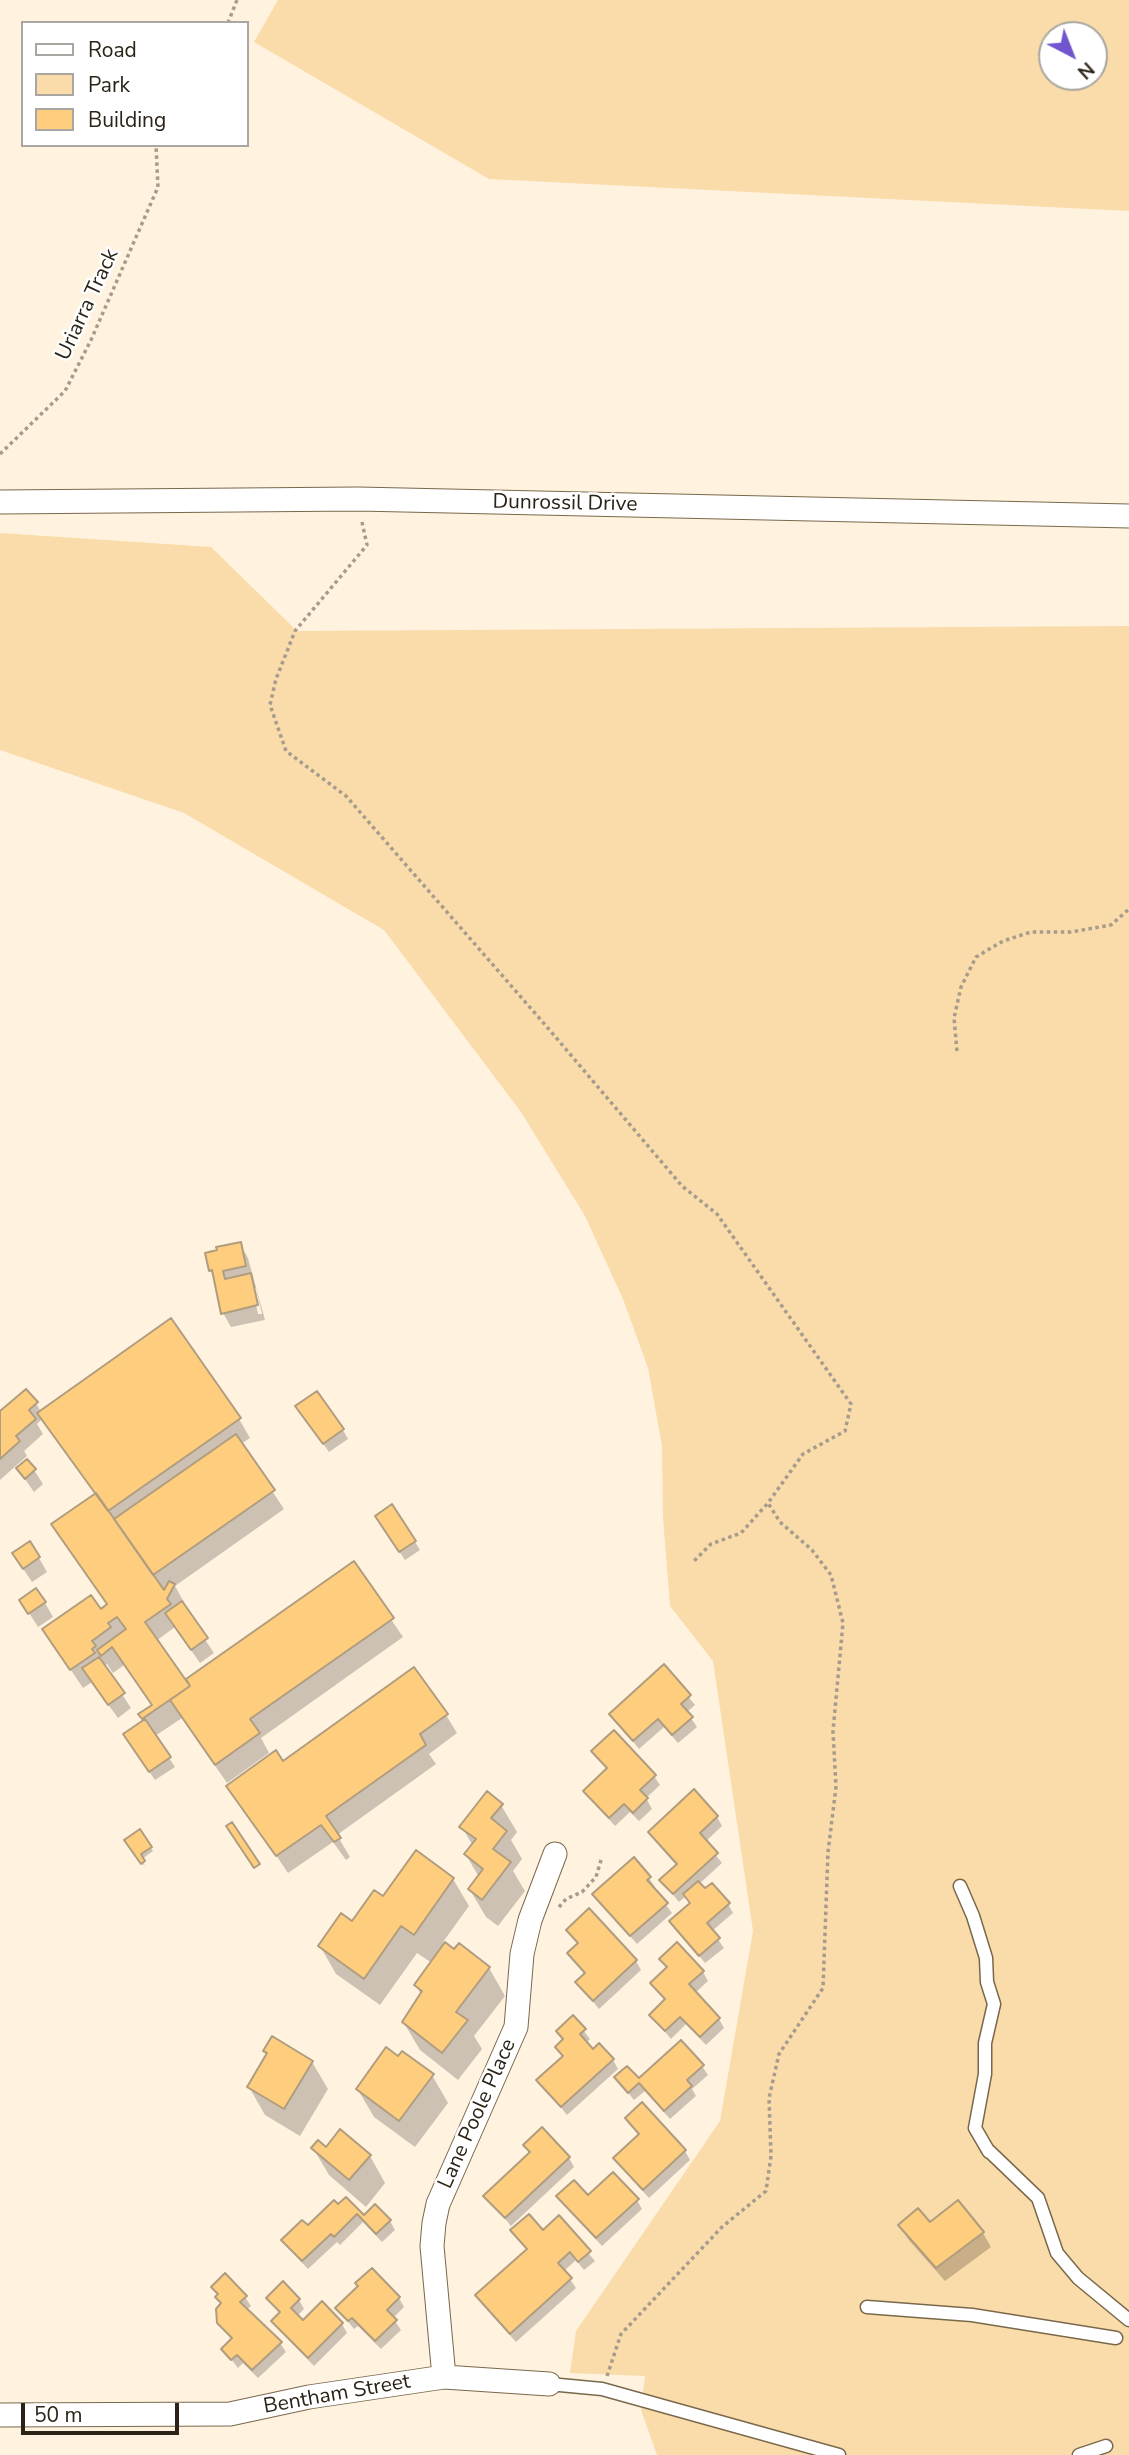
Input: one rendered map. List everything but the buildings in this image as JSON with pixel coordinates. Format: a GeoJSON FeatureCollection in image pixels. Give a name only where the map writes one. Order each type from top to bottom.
{"type":"FeatureCollection","features":[{"type":"Feature","properties":{"kind":"street","name":"Dunrossil Drive"},"geometry":{"type":"LineString","coordinates":[[0,502],[358,499],[1129,516]]}},
{"type":"Feature","properties":{"kind":"street","name":"Lane Poole Place"},"geometry":{"type":"LineString","coordinates":[[444,2377],[432,2246],[438,2204],[516,2026],[525,1941],[530,1920],[555,1854]]}},
{"type":"Feature","properties":{"kind":"street","name":"Bentham Street"},"geometry":{"type":"LineString","coordinates":[[0,2415],[230,2414],[309,2397],[444,2377],[549,2384]]}},
{"type":"Feature","properties":{"kind":"lane"},"geometry":{"type":"LineString","coordinates":[[960,1886],[986,1958],[988,1982],[994,2004],[985,2043],[985,2074],[975,2128],[988,2150],[1038,2198],[1057,2253],[1079,2278],[1129,2320]]}},
{"type":"Feature","properties":{"kind":"lane"},"geometry":{"type":"LineString","coordinates":[[867,2307],[972,2315],[1116,2338]]}},
{"type":"Feature","properties":{"kind":"lane"},"geometry":{"type":"LineString","coordinates":[[549,2384],[602,2389],[839,2455]]}},
{"type":"Feature","properties":{"kind":"lane"},"geometry":{"type":"LineString","coordinates":[[1079,2455],[1106,2446]]}},
{"type":"Feature","properties":{"kind":"path"},"geometry":{"type":"LineString","coordinates":[[229,21],[237,0]]}},
{"type":"Feature","properties":{"kind":"path","name":"Uriarra Track"},"geometry":{"type":"LineString","coordinates":[[0,454],[65,391],[91,340],[158,187],[156,147]]}},
{"type":"Feature","properties":{"kind":"path"},"geometry":{"type":"LineString","coordinates":[[358,499],[367,545],[296,631],[276,678],[270,705],[286,751],[346,796],[682,1186],[717,1214],[851,1404],[845,1431],[803,1454],[768,1503],[741,1533],[711,1544],[694,1561]]}},
{"type":"Feature","properties":{"kind":"path"},"geometry":{"type":"LineString","coordinates":[[957,1051],[954,1018],[961,987],[976,957],[1003,941],[1031,932],[1071,932],[1111,925],[1129,909]]}},
{"type":"Feature","properties":{"kind":"path"},"geometry":{"type":"LineString","coordinates":[[602,2389],[621,2334],[722,2227],[766,2191],[771,2156],[768,2098],[779,2054],[823,1987],[828,1852],[836,1787],[833,1731],[843,1623],[831,1576],[812,1550],[780,1522],[768,1503]]}},
{"type":"Feature","properties":{"kind":"green space"},"geometry":{"type":"Polygon","coordinates":[[[278,0],[1129,0],[1129,211],[489,179],[254,42],[278,0]]]}},
{"type":"Feature","properties":{"kind":"green space"},"geometry":{"type":"Polygon","coordinates":[[[0,533],[211,547],[297,631],[1129,626],[1129,2455],[657,2455],[641,2410],[645,2376],[570,2373],[576,2331],[720,2121],[753,1931],[713,1661],[670,1606],[663,1518],[662,1446],[648,1368],[623,1299],[585,1216],[521,1112],[384,930],[184,813],[0,750],[0,533]]]}}]}
